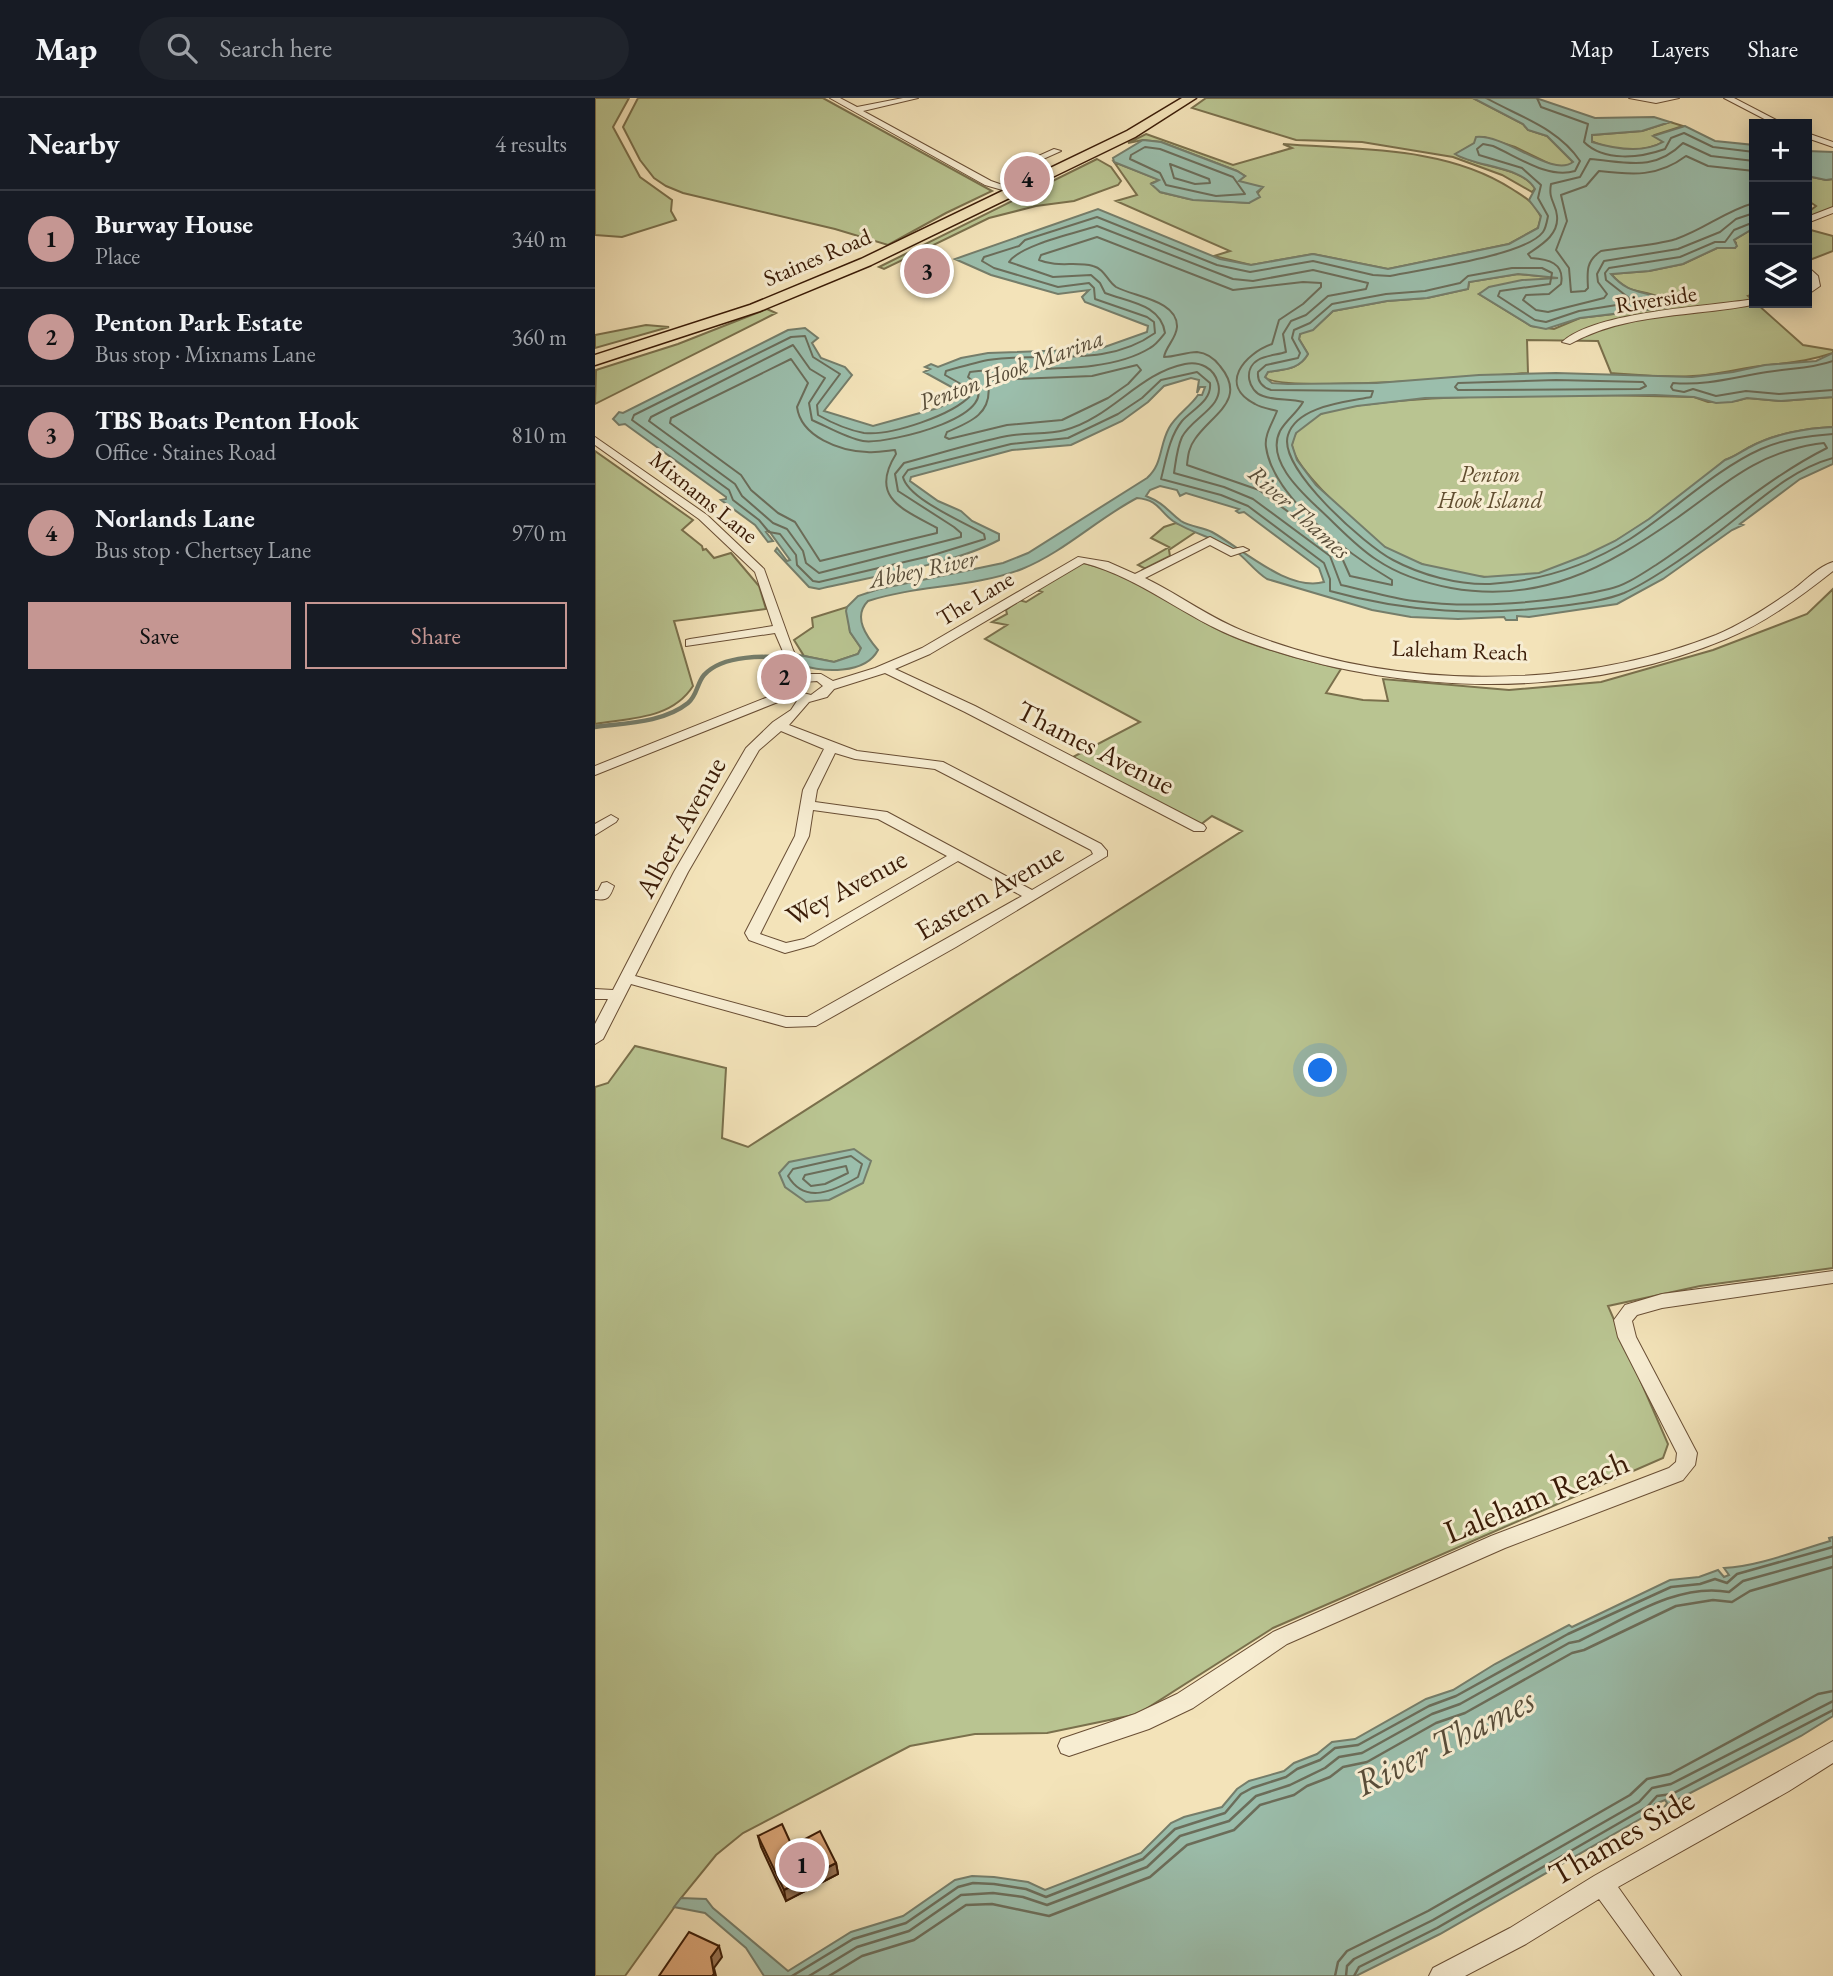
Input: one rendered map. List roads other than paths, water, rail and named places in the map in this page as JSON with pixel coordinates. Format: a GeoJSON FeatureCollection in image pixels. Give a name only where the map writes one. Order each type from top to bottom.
{"type":"FeatureCollection","features":[{"type":"Feature","properties":{"kind":"main road","name":"Staines Road"},"geometry":{"type":"LineString","coordinates":[[595,362],[807,288],[1131,134],[1191,98]]}},
{"type":"Feature","properties":{"kind":"street"},"geometry":{"type":"LineString","coordinates":[[834,98],[988,183],[1013,190]]}},
{"type":"Feature","properties":{"kind":"street"},"geometry":{"type":"LineString","coordinates":[[855,110],[914,98]]}},
{"type":"Feature","properties":{"kind":"street"},"geometry":{"type":"LineString","coordinates":[[1633,98],[1656,101],[1675,98]]}},
{"type":"Feature","properties":{"kind":"street"},"geometry":{"type":"LineString","coordinates":[[1728,98],[1770,119]]}},
{"type":"Feature","properties":{"kind":"street"},"geometry":{"type":"LineString","coordinates":[[1812,137],[1833,145]]}},
{"type":"Feature","properties":{"kind":"street"},"geometry":{"type":"LineString","coordinates":[[1009,171],[1054,153],[1077,160]]}},
{"type":"Feature","properties":{"kind":"street"},"geometry":{"type":"LineString","coordinates":[[1812,218],[1833,210]]}},
{"type":"Feature","properties":{"kind":"street","name":"Riverside"},"geometry":{"type":"LineString","coordinates":[[1567,342],[1583,333],[1620,323],[1749,303]]}},
{"type":"Feature","properties":{"kind":"street","name":"Mixnams Lane"},"geometry":{"type":"LineString","coordinates":[[595,440],[666,489],[734,544],[760,571],[787,650],[801,678]]}},
{"type":"Feature","properties":{"kind":"street"},"geometry":{"type":"LineString","coordinates":[[1136,578],[1210,540],[1227,552],[1239,551]]}},
{"type":"Feature","properties":{"kind":"street","name":"Laleham Reach"},"geometry":{"type":"LineString","coordinates":[[1082,559],[1136,578],[1219,625],[1310,658],[1375,672],[1417,676],[1530,678],[1613,669],[1712,640],[1744,626],[1833,565]]}},
{"type":"Feature","properties":{"kind":"street","name":"The Lane"},"geometry":{"type":"LineString","coordinates":[[805,698],[824,694],[830,686],[887,668],[954,636],[1082,559]]}},
{"type":"Feature","properties":{"kind":"street"},"geometry":{"type":"LineString","coordinates":[[690,643],[780,629]]}},
{"type":"Feature","properties":{"kind":"street","name":"Thames Avenue"},"geometry":{"type":"LineString","coordinates":[[887,668],[1199,828]]}},
{"type":"Feature","properties":{"kind":"street"},"geometry":{"type":"LineString","coordinates":[[789,693],[789,685],[801,678],[817,677],[828,682],[830,686]]}},
{"type":"Feature","properties":{"kind":"street"},"geometry":{"type":"LineString","coordinates":[[595,771],[789,693],[805,698]]}},
{"type":"Feature","properties":{"kind":"street","name":"Albert Avenue"},"geometry":{"type":"LineString","coordinates":[[595,1040],[681,872],[747,757],[760,738],[800,708],[805,698]]}},
{"type":"Feature","properties":{"kind":"street"},"geometry":{"type":"LineString","coordinates":[[778,725],[831,747],[810,790],[806,806],[838,807],[882,815],[1033,896]]}},
{"type":"Feature","properties":{"kind":"street","name":"Eastern Avenue"},"geometry":{"type":"LineString","coordinates":[[625,978],[786,1022],[810,1022],[1100,856],[1100,851],[938,765],[855,755],[831,747]]}},
{"type":"Feature","properties":{"kind":"street","name":"Wey Avenue"},"geometry":{"type":"LineString","coordinates":[[806,806],[806,828],[752,933],[754,937],[785,948],[809,942],[959,855]]}},
{"type":"Feature","properties":{"kind":"street"},"geometry":{"type":"LineString","coordinates":[[595,831],[611,819]]}},
{"type":"Feature","properties":{"kind":"street"},"geometry":{"type":"LineString","coordinates":[[595,895],[603,896],[607,886]]}},
{"type":"Feature","properties":{"kind":"street"},"geometry":{"type":"LineString","coordinates":[[595,994],[616,995]]}},
{"type":"Feature","properties":{"kind":"street","name":"Laleham Reach"},"geometry":{"type":"LineString","coordinates":[[1069,1746],[1141,1722],[1185,1701],[1280,1638],[1498,1542],[1676,1474],[1685,1465],[1687,1453],[1627,1337],[1623,1320],[1631,1310],[1662,1301],[1833,1276]]}},
{"type":"Feature","properties":{"kind":"street","name":"Thames Side"},"geometry":{"type":"LineString","coordinates":[[1441,1976],[1518,1936],[1602,1884],[1781,1784],[1833,1751]]}},
{"type":"Feature","properties":{"kind":"street"},"geometry":{"type":"LineString","coordinates":[[1602,1884],[1669,1976]]}},
{"type":"Feature","properties":{"kind":"water"},"geometry":{"type":"Polygon","coordinates":[[[1473,98],[1536,98],[1595,118],[1654,117],[1670,122],[1642,131],[1592,135],[1592,142],[1619,148],[1655,146],[1663,142],[1653,136],[1685,126],[1715,141],[1749,144],[1749,231],[1734,240],[1737,246],[1735,248],[1717,248],[1683,264],[1649,271],[1611,274],[1626,287],[1662,299],[1671,304],[1670,307],[1580,318],[1546,329],[1531,326],[1479,294],[1489,287],[1522,280],[1558,278],[1518,274],[1469,282],[1468,289],[1427,298],[1387,301],[1333,311],[1313,330],[1300,334],[1299,339],[1308,354],[1300,363],[1291,368],[1268,372],[1265,377],[1272,383],[1288,384],[1377,383],[1479,375],[1556,373],[1692,377],[1765,365],[1816,361],[1833,353],[1833,397],[1781,401],[1747,398],[1716,403],[1694,397],[1655,395],[1425,398],[1357,406],[1321,414],[1296,433],[1292,445],[1297,460],[1316,485],[1385,547],[1422,564],[1484,577],[1539,573],[1586,555],[1615,541],[1649,519],[1725,460],[1750,447],[1790,433],[1833,427],[1833,464],[1800,479],[1740,524],[1743,525],[1663,579],[1617,604],[1529,617],[1517,616],[1517,620],[1506,620],[1504,617],[1411,617],[1372,610],[1267,579],[1234,550],[1180,525],[1154,504],[1137,498],[1052,554],[1022,569],[984,580],[868,601],[863,607],[861,620],[878,650],[872,658],[864,664],[843,670],[809,667],[800,665],[794,654],[834,662],[858,654],[861,648],[850,632],[846,611],[858,596],[879,589],[1003,563],[1028,553],[1147,478],[1156,467],[1172,423],[1198,395],[1202,395],[1205,387],[1200,387],[1197,393],[1199,380],[1191,378],[1164,386],[1122,421],[1071,445],[1012,450],[911,477],[910,481],[938,501],[961,511],[972,521],[999,534],[999,540],[935,563],[819,589],[809,587],[775,551],[777,548],[787,561],[790,560],[769,531],[766,532],[773,541],[768,542],[755,525],[721,500],[726,497],[625,424],[619,425],[613,419],[619,412],[623,413],[788,330],[805,328],[818,338],[812,343],[821,358],[845,367],[852,375],[824,411],[873,426],[938,408],[966,395],[924,372],[930,369],[925,367],[931,364],[938,367],[961,358],[988,353],[1099,349],[1147,332],[1148,326],[1085,302],[1082,297],[1089,290],[1058,294],[991,275],[955,259],[1098,209],[1220,259],[1251,265],[1313,254],[1388,269],[1509,244],[1538,228],[1541,216],[1529,200],[1535,189],[1529,181],[1510,171],[1455,154],[1474,143],[1476,137],[1501,142],[1553,164],[1573,162],[1547,136],[1528,130],[1523,124],[1473,98]],[[1160,486],[1150,490],[1146,496],[1181,521],[1212,532],[1281,575],[1296,581],[1324,582],[1319,568],[1244,512],[1236,511],[1239,509],[1186,493],[1180,496],[1177,490],[1160,486]]]}},
{"type":"Feature","properties":{"kind":"water"},"geometry":{"type":"Polygon","coordinates":[[[1143,140],[1161,142],[1237,171],[1245,176],[1239,181],[1263,187],[1257,192],[1260,197],[1249,203],[1193,200],[1160,192],[1151,184],[1159,180],[1114,162],[1113,158],[1143,140]]]}},
{"type":"Feature","properties":{"kind":"water"},"geometry":{"type":"Polygon","coordinates":[[[1812,151],[1833,152],[1833,179],[1812,177],[1812,151]]]}},
{"type":"Feature","properties":{"kind":"water"},"geometry":{"type":"Polygon","coordinates":[[[854,1149],[871,1161],[863,1183],[829,1200],[806,1202],[785,1187],[779,1173],[789,1162],[854,1149]]]}},
{"type":"Feature","properties":{"kind":"water","name":"River Thames"},"geometry":{"type":"Polygon","coordinates":[[[1833,1537],[1833,1716],[1801,1736],[1665,1806],[1665,1800],[1655,1804],[1657,1808],[1661,1807],[1440,1934],[1356,1976],[764,1976],[746,1948],[705,1913],[674,1907],[681,1898],[706,1899],[713,1908],[788,1971],[851,1932],[903,1916],[955,1880],[972,1876],[994,1877],[1028,1882],[1045,1890],[1141,1853],[1171,1823],[1222,1807],[1237,1789],[1249,1781],[1284,1771],[1294,1763],[1317,1754],[1332,1742],[1355,1739],[1426,1699],[1453,1690],[1495,1664],[1569,1625],[1572,1627],[1670,1580],[1699,1577],[1718,1570],[1724,1577],[1729,1575],[1724,1568],[1777,1558],[1830,1541],[1829,1538],[1833,1537]]]}},
{"type":"Feature","properties":{"kind":"waterway","name":"Abbey River"},"geometry":{"type":"LineString","coordinates":[[595,727],[643,721],[678,710],[691,700],[704,675],[722,663],[745,658],[792,658]]}},
{"type":"Feature","properties":{"kind":"place","name":"Norlands Lane"},"geometry":{"type":"Point","coordinates":[1027,179]}},
{"type":"Feature","properties":{"kind":"place","name":"TBS Boats Penton Hook"},"geometry":{"type":"Point","coordinates":[927,271]}},
{"type":"Feature","properties":{"kind":"place","name":"Penton Park Estate"},"geometry":{"type":"Point","coordinates":[784,677]}},
{"type":"Feature","properties":{"kind":"place","name":"Burway House"},"geometry":{"type":"Point","coordinates":[802,1865]}},
{"type":"Feature","properties":{"kind":"water label","name":"Penton Hook Marina"},"geometry":{"type":"Point","coordinates":[1011,370]}},
{"type":"Feature","properties":{"kind":"park label","name":"Penton Hook Island"},"geometry":{"type":"Point","coordinates":[1490,487]}}]}
